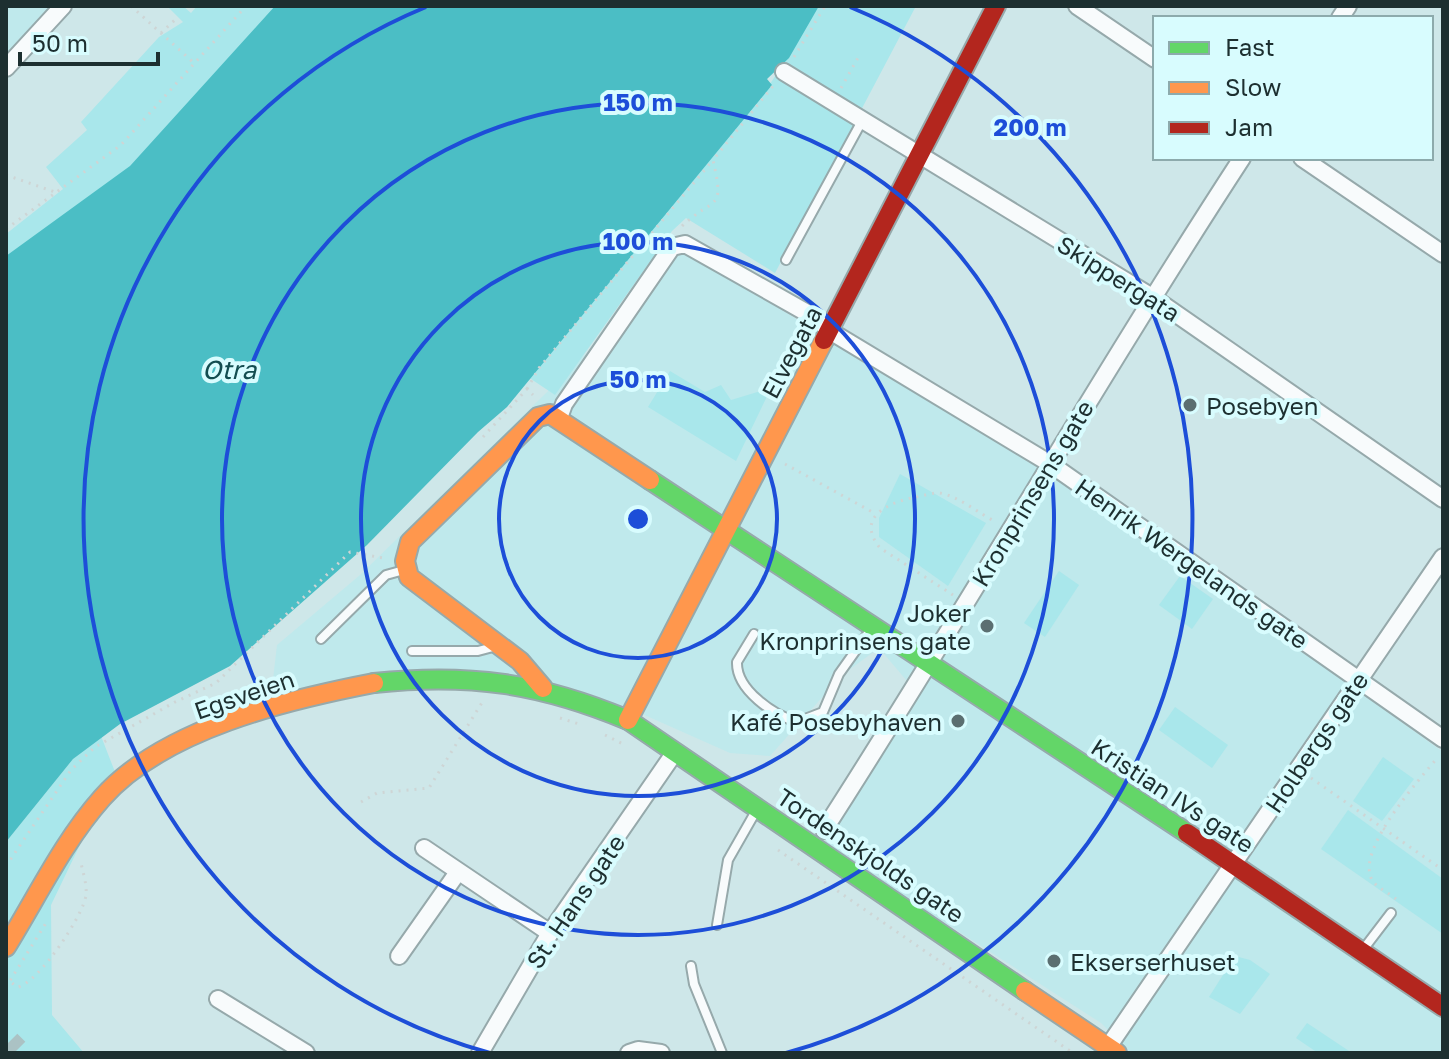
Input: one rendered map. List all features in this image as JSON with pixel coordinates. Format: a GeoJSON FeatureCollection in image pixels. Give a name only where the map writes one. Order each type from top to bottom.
{"type":"FeatureCollection","features":[{"type":"Feature","properties":{"kind":"street"},"geometry":{"type":"LineString","coordinates":[[6,68],[63,6]]}},
{"type":"Feature","properties":{"kind":"street","name":"Elvegata"},"geometry":{"type":"LineString","coordinates":[[628,720],[996,6]]}},
{"type":"Feature","properties":{"kind":"street"},"geometry":{"type":"LineString","coordinates":[[1077,6],[1153,58]]}},
{"type":"Feature","properties":{"kind":"street","name":"Skippergata"},"geometry":{"type":"LineString","coordinates":[[784,72],[1152,297],[1443,499]]}},
{"type":"Feature","properties":{"kind":"street","name":"Kronprinsens gate"},"geometry":{"type":"LineString","coordinates":[[824,830],[931,664],[1049,463],[1241,160]]}},
{"type":"Feature","properties":{"kind":"street"},"geometry":{"type":"LineString","coordinates":[[1305,160],[1443,254]]}},
{"type":"Feature","properties":{"kind":"street","name":"Elvegata"},"geometry":{"type":"LineString","coordinates":[[672,247],[685,244],[816,318]]}},
{"type":"Feature","properties":{"kind":"street"},"geometry":{"type":"LineString","coordinates":[[543,688],[520,661],[409,577],[405,565],[410,542],[527,425],[538,417],[550,414],[559,418],[564,404],[672,247]]}},
{"type":"Feature","properties":{"kind":"street","name":"Henrik Wergelands gate"},"geometry":{"type":"LineString","coordinates":[[816,318],[830,331],[1049,463],[1443,739]]}},
{"type":"Feature","properties":{"kind":"street","name":"Kristian IVs gate"},"geometry":{"type":"LineString","coordinates":[[559,418],[1234,864],[1443,1007]]}},
{"type":"Feature","properties":{"kind":"street","name":"Holbergs gate"},"geometry":{"type":"LineString","coordinates":[[1113,1050],[1234,864],[1443,557]]}},
{"type":"Feature","properties":{"kind":"street","name":"Egsveien"},"geometry":{"type":"LineString","coordinates":[[11,939],[91,810],[121,779],[156,752],[271,708],[370,682],[405,677],[450,677],[543,688],[593,703]]}},
{"type":"Feature","properties":{"kind":"street","name":"Tordenskjolds gate"},"geometry":{"type":"LineString","coordinates":[[593,703],[628,720],[1113,1050]]}},
{"type":"Feature","properties":{"kind":"street","name":"St. Hans gate"},"geometry":{"type":"LineString","coordinates":[[480,1053],[550,933],[675,752]]}},
{"type":"Feature","properties":{"kind":"street"},"geometry":{"type":"LineString","coordinates":[[424,848],[550,933]]}},
{"type":"Feature","properties":{"kind":"street"},"geometry":{"type":"LineString","coordinates":[[399,956],[458,872]]}},
{"type":"Feature","properties":{"kind":"street"},"geometry":{"type":"LineString","coordinates":[[218,999],[306,1053]]}},
{"type":"Feature","properties":{"kind":"street"},"geometry":{"type":"LineString","coordinates":[[629,1053],[638,1050],[661,1053]]}},
{"type":"Feature","properties":{"kind":"lane"},"geometry":{"type":"LineString","coordinates":[[786,260],[862,121]]}},
{"type":"Feature","properties":{"kind":"lane"},"geometry":{"type":"LineString","coordinates":[[321,639],[386,575],[405,565]]}},
{"type":"Feature","properties":{"kind":"lane"},"geometry":{"type":"LineString","coordinates":[[754,634],[737,662],[742,683],[785,718],[803,722],[823,712],[839,674],[874,626]]}},
{"type":"Feature","properties":{"kind":"lane"},"geometry":{"type":"LineString","coordinates":[[412,651],[478,651],[497,645]]}},
{"type":"Feature","properties":{"kind":"lane"},"geometry":{"type":"LineString","coordinates":[[717,925],[728,860],[758,807]]}},
{"type":"Feature","properties":{"kind":"lane"},"geometry":{"type":"LineString","coordinates":[[1362,951],[1391,913]]}},
{"type":"Feature","properties":{"kind":"lane"},"geometry":{"type":"LineString","coordinates":[[691,966],[722,1053]]}},
{"type":"Feature","properties":{"kind":"path"},"geometry":{"type":"LineString","coordinates":[[131,6],[194,63]]}},
{"type":"Feature","properties":{"kind":"path"},"geometry":{"type":"LineString","coordinates":[[6,229],[121,145],[246,6]]}},
{"type":"Feature","properties":{"kind":"path"},"geometry":{"type":"LineString","coordinates":[[527,389],[539,368],[784,72],[825,6]]}},
{"type":"Feature","properties":{"kind":"path"},"geometry":{"type":"LineString","coordinates":[[161,33],[178,17]]}},
{"type":"Feature","properties":{"kind":"path"},"geometry":{"type":"LineString","coordinates":[[833,103],[859,56]]}},
{"type":"Feature","properties":{"kind":"path"},"geometry":{"type":"LineString","coordinates":[[672,247],[680,228],[717,200],[720,192],[713,160]]}},
{"type":"Feature","properties":{"kind":"path"},"geometry":{"type":"LineString","coordinates":[[6,175],[56,192]]}},
{"type":"Feature","properties":{"kind":"path"},"geometry":{"type":"LineString","coordinates":[[765,454],[876,514]]}},
{"type":"Feature","properties":{"kind":"path"},"geometry":{"type":"LineString","coordinates":[[966,604],[880,548],[873,539],[871,527],[876,514],[890,502],[940,493],[1010,530]]}},
{"type":"Feature","properties":{"kind":"path"},"geometry":{"type":"LineString","coordinates":[[6,866],[71,770],[95,747],[216,683],[350,552],[405,565]]}},
{"type":"Feature","properties":{"kind":"path"},"geometry":{"type":"LineString","coordinates":[[472,698],[492,701]]}},
{"type":"Feature","properties":{"kind":"path"},"geometry":{"type":"LineString","coordinates":[[361,802],[377,793],[429,788],[484,700]]}},
{"type":"Feature","properties":{"kind":"path"},"geometry":{"type":"LineString","coordinates":[[551,715],[587,727]]}},
{"type":"Feature","properties":{"kind":"path"},"geometry":{"type":"LineString","coordinates":[[597,732],[630,749]]}},
{"type":"Feature","properties":{"kind":"path"},"geometry":{"type":"LineString","coordinates":[[1391,913],[1396,899],[1372,881],[1368,870],[1382,827],[1443,751]]}},
{"type":"Feature","properties":{"kind":"path"},"geometry":{"type":"LineString","coordinates":[[1298,769],[1443,870]]}},
{"type":"Feature","properties":{"kind":"path"},"geometry":{"type":"LineString","coordinates":[[770,845],[1073,1053]]}},
{"type":"Feature","properties":{"kind":"path"},"geometry":{"type":"LineString","coordinates":[[6,978],[17,987],[31,983],[81,911],[86,895],[80,860]]}},
{"type":"Feature","properties":{"kind":"path"},"geometry":{"type":"LineString","coordinates":[[6,987],[46,923]]}},
{"type":"Feature","properties":{"kind":"shaded area"},"geometry":{"type":"Polygon","coordinates":[[[6,6],[62,6],[6,70],[6,6]]]}},
{"type":"Feature","properties":{"kind":"shaded area"},"geometry":{"type":"Polygon","coordinates":[[[183,6],[191,13],[197,6],[276,6],[134,166],[6,258],[6,234],[63,189],[46,167],[87,130],[81,122],[159,37],[183,22],[169,8],[183,6]]]}},
{"type":"Feature","properties":{"kind":"shaded area"},"geometry":{"type":"Polygon","coordinates":[[[819,6],[916,6],[775,273],[686,218],[672,231],[555,395],[528,377],[772,81],[819,6]]]}},
{"type":"Feature","properties":{"kind":"shaded area"},"geometry":{"type":"Polygon","coordinates":[[[670,241],[1030,463],[1064,479],[1443,752],[1443,1053],[1131,1053],[1101,1023],[824,845],[850,777],[912,687],[879,648],[842,675],[770,756],[730,753],[631,709],[522,685],[272,688],[277,645],[360,575],[593,347],[670,241]]]}},
{"type":"Feature","properties":{"kind":"shaded area"},"geometry":{"type":"Polygon","coordinates":[[[670,371],[705,392],[721,385],[731,400],[771,388],[736,461],[648,407],[670,371]]]}},
{"type":"Feature","properties":{"kind":"shaded area"},"geometry":{"type":"Polygon","coordinates":[[[900,474],[986,523],[948,586],[879,537],[879,518],[900,474]]]}},
{"type":"Feature","properties":{"kind":"shaded area"},"geometry":{"type":"Polygon","coordinates":[[[1059,571],[1079,585],[1045,637],[1024,623],[1059,571]]]}},
{"type":"Feature","properties":{"kind":"shaded area"},"geometry":{"type":"Polygon","coordinates":[[[1180,576],[1213,599],[1192,629],[1159,605],[1180,576]]]}},
{"type":"Feature","properties":{"kind":"shaded area"},"geometry":{"type":"Polygon","coordinates":[[[1175,707],[1228,745],[1212,768],[1159,730],[1175,707]]]}},
{"type":"Feature","properties":{"kind":"shaded area"},"geometry":{"type":"Polygon","coordinates":[[[101,736],[115,772],[51,905],[52,1015],[84,1053],[6,1053],[6,842],[73,759],[101,736]]]}},
{"type":"Feature","properties":{"kind":"shaded area"},"geometry":{"type":"Polygon","coordinates":[[[1383,757],[1414,779],[1382,821],[1353,801],[1383,757]]]}},
{"type":"Feature","properties":{"kind":"shaded area"},"geometry":{"type":"Polygon","coordinates":[[[1348,810],[1443,879],[1443,934],[1321,849],[1348,810]]]}},
{"type":"Feature","properties":{"kind":"shaded area"},"geometry":{"type":"Polygon","coordinates":[[[1235,956],[1250,960],[1270,974],[1240,1014],[1209,997],[1235,956]]]}},
{"type":"Feature","properties":{"kind":"shaded area"},"geometry":{"type":"Polygon","coordinates":[[[1307,1023],[1352,1053],[1318,1053],[1296,1038],[1307,1023]]]}},
{"type":"Feature","properties":{"kind":"water","name":"Otra"},"geometry":{"type":"Polygon","coordinates":[[[275,6],[819,6],[789,58],[767,79],[772,85],[507,407],[478,432],[367,545],[230,666],[120,724],[73,759],[6,842],[6,256],[130,166],[275,6]]]}},
{"type":"Feature","properties":{"kind":"tunnel"},"geometry":{"type":"LineString","coordinates":[[6,1045],[14,1053]]}},
{"type":"Feature","properties":{"kind":"traffic: fast"},"geometry":{"type":"LineString","coordinates":[[650,480],[1187,833]]}},
{"type":"Feature","properties":{"kind":"traffic: fast"},"geometry":{"type":"LineString","coordinates":[[374,683],[441,679],[504,684],[565,697],[628,720],[1025,991]]}},
{"type":"Feature","properties":{"kind":"traffic: slow"},"geometry":{"type":"LineString","coordinates":[[628,720],[824,340]]}},
{"type":"Feature","properties":{"kind":"traffic: slow"},"geometry":{"type":"LineString","coordinates":[[543,688],[520,661],[409,577],[405,561],[410,542],[538,417],[550,414],[650,480]]}},
{"type":"Feature","properties":{"kind":"traffic: slow"},"geometry":{"type":"LineString","coordinates":[[6,947],[75,833],[102,798],[128,774],[158,753],[228,721],[303,698],[374,683]]}},
{"type":"Feature","properties":{"kind":"traffic: slow"},"geometry":{"type":"LineString","coordinates":[[1025,991],[1117,1053]]}},
{"type":"Feature","properties":{"kind":"traffic: jam"},"geometry":{"type":"LineString","coordinates":[[824,340],[996,6]]}},
{"type":"Feature","properties":{"kind":"traffic: jam"},"geometry":{"type":"LineString","coordinates":[[1187,833],[1443,1007]]}},
{"type":"Feature","properties":{"kind":"place","name":"Posebyen"},"geometry":{"type":"Point","coordinates":[1190,405]}},
{"type":"Feature","properties":{"kind":"place","name":"Joker Kronprinsens gate"},"geometry":{"type":"Point","coordinates":[987,626]}},
{"type":"Feature","properties":{"kind":"place","name":"Kafé Posebyhaven"},"geometry":{"type":"Point","coordinates":[958,721]}},
{"type":"Feature","properties":{"kind":"place","name":"Ekserserhuset"},"geometry":{"type":"Point","coordinates":[1054,961]}}]}
